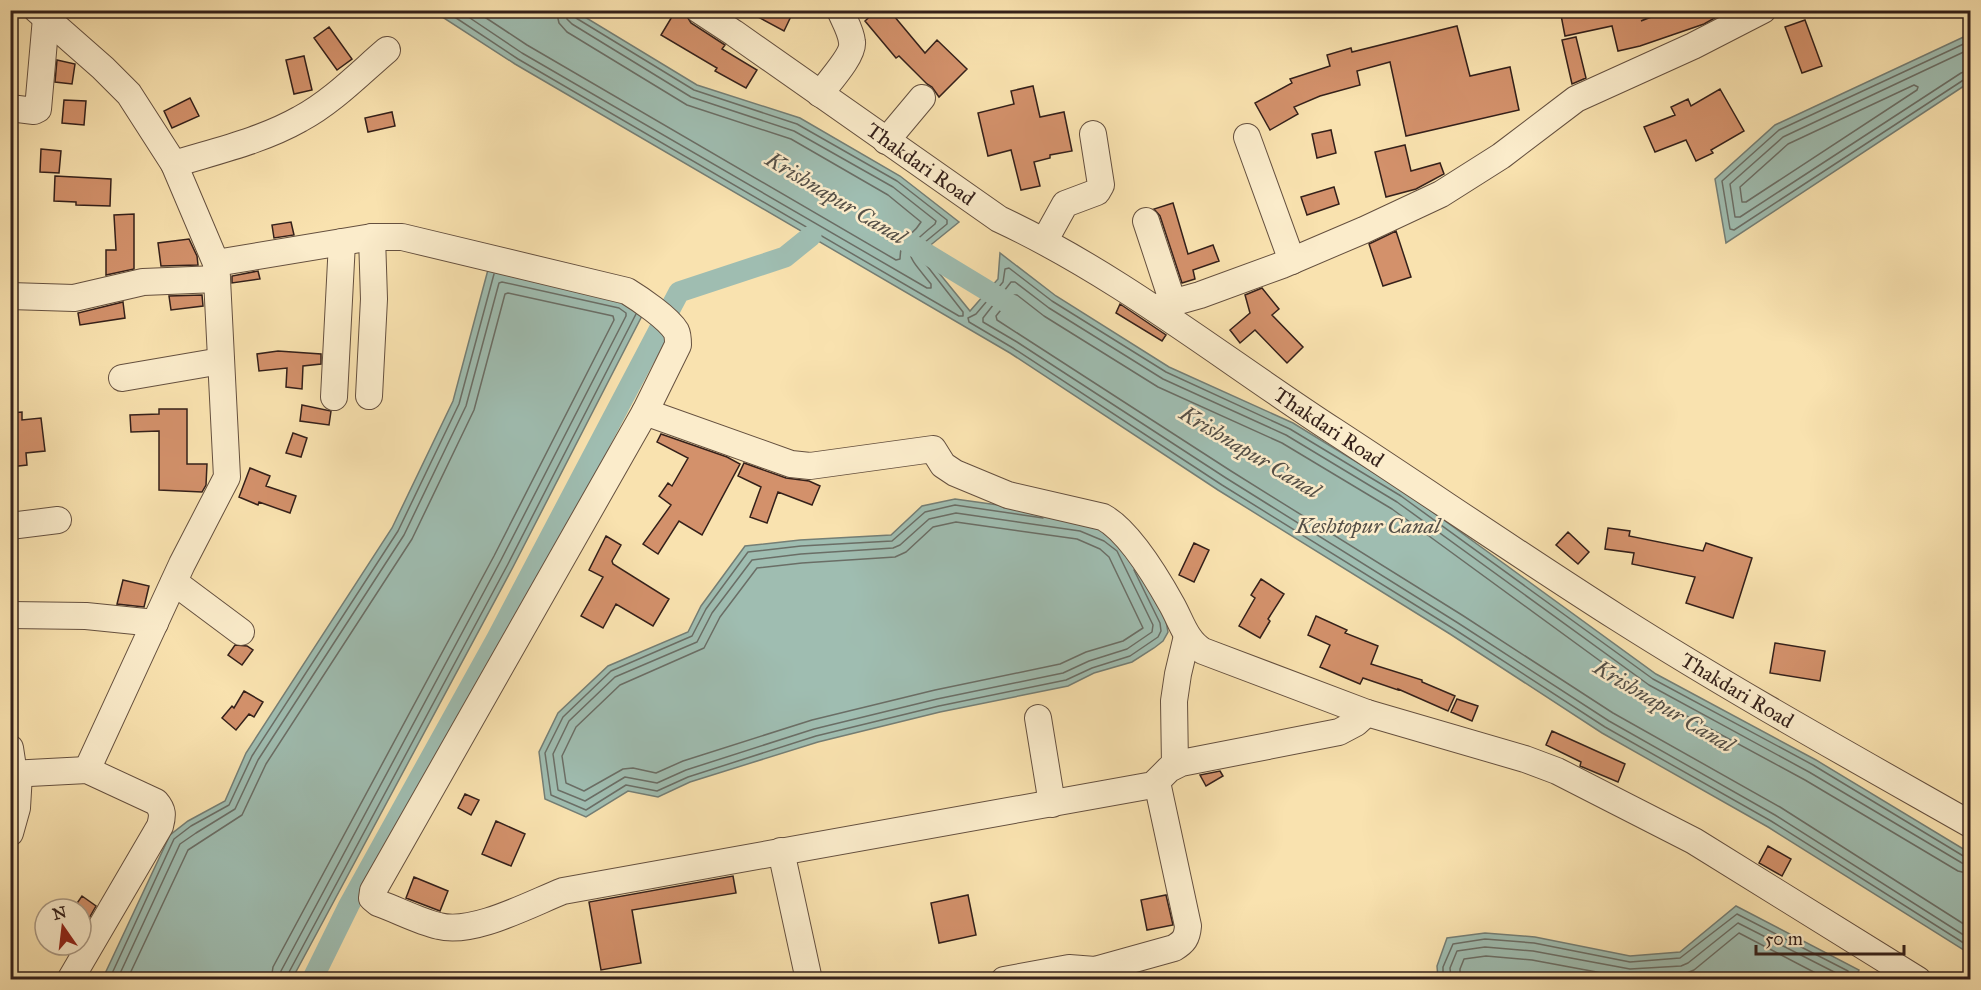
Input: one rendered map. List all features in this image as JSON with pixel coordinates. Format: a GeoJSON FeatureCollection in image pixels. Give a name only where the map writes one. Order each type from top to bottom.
{"type":"FeatureCollection","features":[{"type":"Feature","properties":{"kind":"street","name":"Thakdari Road"},"geometry":{"type":"LineString","coordinates":[[699,10],[999,219],[1045,240],[1163,305],[1316,420],[1618,618],[1786,719],[1971,824]]}},
{"type":"Feature","properties":{"kind":"street"},"geometry":{"type":"LineString","coordinates":[[820,94],[852,47],[852,41],[840,10]]}},
{"type":"Feature","properties":{"kind":"street"},"geometry":{"type":"LineString","coordinates":[[1146,221],[1163,305],[1200,295],[1365,231],[1441,194],[1501,156],[1576,99],[1673,56],[1734,17],[1763,10]]}},
{"type":"Feature","properties":{"kind":"street"},"geometry":{"type":"LineString","coordinates":[[10,108],[34,111],[38,109],[42,14]]}},
{"type":"Feature","properties":{"kind":"street"},"geometry":{"type":"LineString","coordinates":[[42,14],[129,94],[174,164],[217,271],[227,477],[174,582],[87,770]]}},
{"type":"Feature","properties":{"kind":"street"},"geometry":{"type":"LineString","coordinates":[[174,164],[261,137],[301,119],[387,50]]}},
{"type":"Feature","properties":{"kind":"street"},"geometry":{"type":"LineString","coordinates":[[886,141],[922,98]]}},
{"type":"Feature","properties":{"kind":"street"},"geometry":{"type":"LineString","coordinates":[[1045,240],[1065,204],[1097,192],[1101,185],[1093,134]]}},
{"type":"Feature","properties":{"kind":"street"},"geometry":{"type":"LineString","coordinates":[[1247,137],[1292,261]]}},
{"type":"Feature","properties":{"kind":"street"},"geometry":{"type":"LineString","coordinates":[[10,296],[66,298],[143,282],[217,271],[342,242],[372,237],[402,237],[627,291],[646,304],[675,330],[678,345],[645,412],[373,891],[372,898],[378,903],[440,927],[461,929],[481,924],[563,891],[1153,785],[1166,773],[1339,732],[1356,723],[1367,713]]}},
{"type":"Feature","properties":{"kind":"street"},"geometry":{"type":"LineString","coordinates":[[369,396],[374,299],[372,237]]}},
{"type":"Feature","properties":{"kind":"street"},"geometry":{"type":"LineString","coordinates":[[334,397],[342,242]]}},
{"type":"Feature","properties":{"kind":"street"},"geometry":{"type":"LineString","coordinates":[[122,378],[221,360]]}},
{"type":"Feature","properties":{"kind":"street"},"geometry":{"type":"LineString","coordinates":[[645,412],[791,464],[819,465],[933,449],[943,465],[955,473],[1008,495],[1103,517],[1122,530],[1158,582],[1187,636],[1195,646],[1203,651],[1367,713],[1525,759],[1557,771],[1694,841],[1918,980]]}},
{"type":"Feature","properties":{"kind":"street"},"geometry":{"type":"LineString","coordinates":[[10,526],[58,520]]}},
{"type":"Feature","properties":{"kind":"street"},"geometry":{"type":"LineString","coordinates":[[174,582],[241,632]]}},
{"type":"Feature","properties":{"kind":"street"},"geometry":{"type":"LineString","coordinates":[[10,615],[86,616],[155,623]]}},
{"type":"Feature","properties":{"kind":"street"},"geometry":{"type":"LineString","coordinates":[[1004,980],[1069,968],[1095,970],[1174,948],[1183,943],[1187,936],[1188,926],[1166,773],[1178,674],[1187,636]]}},
{"type":"Feature","properties":{"kind":"street"},"geometry":{"type":"LineString","coordinates":[[1038,718],[1052,804]]}},
{"type":"Feature","properties":{"kind":"street"},"geometry":{"type":"LineString","coordinates":[[10,748],[17,808],[10,833]]}},
{"type":"Feature","properties":{"kind":"street"},"geometry":{"type":"LineString","coordinates":[[14,774],[87,770],[156,802],[161,808],[163,816],[160,826],[70,980]]}},
{"type":"Feature","properties":{"kind":"street"},"geometry":{"type":"LineString","coordinates":[[781,851],[809,980]]}},
{"type":"Feature","properties":{"kind":"water","name":"Keshtopur Canal"},"geometry":{"type":"Polygon","coordinates":[[[433,11],[575,11],[697,85],[800,118],[900,176],[959,222],[922,252],[970,311],[998,279],[1000,253],[1056,296],[1169,367],[1293,423],[1404,491],[1656,674],[1816,760],[1970,853],[1970,954],[1768,827],[1602,733],[1450,634],[1218,490],[1010,353],[515,64],[433,11]]]}},
{"type":"Feature","properties":{"kind":"water"},"geometry":{"type":"Polygon","coordinates":[[[1970,34],[1970,82],[1726,243],[1715,179],[1775,125],[1970,34]]]}},
{"type":"Feature","properties":{"kind":"water"},"geometry":{"type":"Polygon","coordinates":[[[489,266],[625,295],[645,310],[513,567],[292,979],[102,980],[170,835],[188,821],[225,801],[246,753],[392,528],[453,401],[489,266]]]}},
{"type":"Feature","properties":{"kind":"water"},"geometry":{"type":"Polygon","coordinates":[[[955,499],[1084,517],[1127,542],[1166,621],[1168,632],[1163,641],[1132,662],[1094,673],[1068,686],[940,712],[818,742],[690,782],[658,797],[628,791],[586,817],[545,799],[539,752],[558,713],[608,666],[688,632],[701,606],[745,546],[800,540],[891,535],[922,506],[955,499]]]}},
{"type":"Feature","properties":{"kind":"water"},"geometry":{"type":"Polygon","coordinates":[[[1736,906],[1859,970],[1854,979],[1438,979],[1437,966],[1447,938],[1485,933],[1535,937],[1630,956],[1680,952],[1736,906]]]}},
{"type":"Feature","properties":{"kind":"building"},"geometry":{"type":"Polygon","coordinates":[[[676,10],[685,13],[691,23],[725,45],[722,49],[757,70],[746,88],[715,71],[717,68],[661,35],[676,10]]]}},
{"type":"Feature","properties":{"kind":"building"},"geometry":{"type":"Polygon","coordinates":[[[745,10],[794,10],[784,31],[745,10]]]}},
{"type":"Feature","properties":{"kind":"building"},"geometry":{"type":"Polygon","coordinates":[[[877,10],[889,10],[925,53],[937,40],[967,69],[939,97],[932,87],[899,56],[896,58],[865,21],[877,10]]]}},
{"type":"Feature","properties":{"kind":"building"},"geometry":{"type":"Polygon","coordinates":[[[1560,10],[1650,10],[1650,17],[1641,21],[1669,10],[1729,10],[1704,24],[1640,46],[1618,51],[1612,26],[1565,36],[1560,10]]]}},
{"type":"Feature","properties":{"kind":"building"},"geometry":{"type":"Polygon","coordinates":[[[1805,20],[1822,66],[1802,73],[1785,27],[1805,20]]]}},
{"type":"Feature","properties":{"kind":"building"},"geometry":{"type":"Polygon","coordinates":[[[1457,26],[1470,76],[1510,67],[1519,110],[1406,136],[1390,62],[1357,71],[1360,85],[1320,96],[1294,107],[1298,114],[1270,130],[1255,103],[1292,83],[1290,79],[1330,66],[1327,55],[1351,48],[1352,52],[1457,26]]]}},
{"type":"Feature","properties":{"kind":"building"},"geometry":{"type":"Polygon","coordinates":[[[329,27],[352,59],[337,70],[314,38],[329,27]]]}},
{"type":"Feature","properties":{"kind":"building"},"geometry":{"type":"Polygon","coordinates":[[[1576,37],[1586,78],[1572,84],[1562,40],[1576,37]]]}},
{"type":"Feature","properties":{"kind":"building"},"geometry":{"type":"Polygon","coordinates":[[[304,56],[312,90],[294,94],[286,60],[304,56]]]}},
{"type":"Feature","properties":{"kind":"building"},"geometry":{"type":"Polygon","coordinates":[[[57,60],[75,64],[72,84],[55,82],[57,60]]]}},
{"type":"Feature","properties":{"kind":"building"},"geometry":{"type":"Polygon","coordinates":[[[1033,86],[1040,117],[1064,112],[1072,151],[1050,155],[1050,158],[1034,162],[1040,186],[1021,190],[1011,150],[988,156],[978,113],[1014,104],[1011,91],[1033,86]]]}},
{"type":"Feature","properties":{"kind":"building"},"geometry":{"type":"Polygon","coordinates":[[[1720,89],[1744,131],[1711,150],[1713,153],[1696,161],[1686,140],[1655,152],[1644,127],[1675,115],[1671,107],[1688,99],[1691,106],[1720,89]]]}},
{"type":"Feature","properties":{"kind":"building"},"geometry":{"type":"Polygon","coordinates":[[[190,98],[199,116],[172,128],[164,111],[190,98]]]}},
{"type":"Feature","properties":{"kind":"building"},"geometry":{"type":"Polygon","coordinates":[[[64,100],[86,101],[84,125],[62,123],[64,100]]]}},
{"type":"Feature","properties":{"kind":"building"},"geometry":{"type":"Polygon","coordinates":[[[392,112],[395,126],[368,132],[365,118],[392,112]]]}},
{"type":"Feature","properties":{"kind":"building"},"geometry":{"type":"Polygon","coordinates":[[[1331,130],[1336,153],[1317,158],[1312,134],[1331,130]]]}},
{"type":"Feature","properties":{"kind":"building"},"geometry":{"type":"Polygon","coordinates":[[[1405,145],[1411,171],[1440,163],[1444,174],[1416,189],[1386,197],[1375,152],[1405,145]]]}},
{"type":"Feature","properties":{"kind":"building"},"geometry":{"type":"Polygon","coordinates":[[[41,149],[61,151],[59,173],[40,172],[41,149]]]}},
{"type":"Feature","properties":{"kind":"building"},"geometry":{"type":"Polygon","coordinates":[[[55,176],[111,179],[110,206],[76,205],[76,202],[54,201],[55,176]]]}},
{"type":"Feature","properties":{"kind":"building"},"geometry":{"type":"Polygon","coordinates":[[[1334,187],[1339,204],[1307,215],[1301,197],[1334,187]]]}},
{"type":"Feature","properties":{"kind":"building"},"geometry":{"type":"Polygon","coordinates":[[[1173,203],[1188,254],[1213,245],[1219,261],[1193,270],[1195,279],[1182,283],[1160,216],[1154,209],[1173,203]]]}},
{"type":"Feature","properties":{"kind":"building"},"geometry":{"type":"Polygon","coordinates":[[[134,214],[134,269],[106,275],[106,250],[116,250],[114,215],[134,214]]]}},
{"type":"Feature","properties":{"kind":"building"},"geometry":{"type":"Polygon","coordinates":[[[291,222],[294,235],[274,238],[272,225],[291,222]]]}},
{"type":"Feature","properties":{"kind":"building"},"geometry":{"type":"Polygon","coordinates":[[[1396,231],[1411,277],[1383,286],[1369,244],[1396,231]]]}},
{"type":"Feature","properties":{"kind":"building"},"geometry":{"type":"Polygon","coordinates":[[[189,239],[197,256],[198,265],[161,266],[158,243],[189,239]]]}},
{"type":"Feature","properties":{"kind":"building"},"geometry":{"type":"Polygon","coordinates":[[[258,271],[260,279],[232,283],[232,276],[258,271]]]}},
{"type":"Feature","properties":{"kind":"building"},"geometry":{"type":"Polygon","coordinates":[[[1262,288],[1279,309],[1272,315],[1303,347],[1287,363],[1255,330],[1240,343],[1230,330],[1250,313],[1245,295],[1262,288]]]}},
{"type":"Feature","properties":{"kind":"building"},"geometry":{"type":"Polygon","coordinates":[[[202,295],[203,306],[171,310],[169,296],[202,295]]]}},
{"type":"Feature","properties":{"kind":"building"},"geometry":{"type":"Polygon","coordinates":[[[123,302],[125,318],[80,325],[78,313],[123,302]]]}},
{"type":"Feature","properties":{"kind":"building"},"geometry":{"type":"Polygon","coordinates":[[[1120,304],[1166,335],[1162,341],[1116,313],[1120,304]]]}},
{"type":"Feature","properties":{"kind":"building"},"geometry":{"type":"Polygon","coordinates":[[[278,351],[321,354],[321,364],[303,366],[302,389],[286,387],[287,368],[259,371],[257,354],[278,351]]]}},
{"type":"Feature","properties":{"kind":"building"},"geometry":{"type":"Polygon","coordinates":[[[302,405],[331,411],[329,425],[300,421],[302,405]]]}},
{"type":"Feature","properties":{"kind":"building"},"geometry":{"type":"Polygon","coordinates":[[[159,409],[187,409],[187,464],[207,464],[206,485],[202,492],[159,490],[159,431],[131,432],[130,415],[159,414],[159,409]]]}},
{"type":"Feature","properties":{"kind":"building"},"geometry":{"type":"Polygon","coordinates":[[[22,412],[22,420],[41,418],[45,451],[26,453],[27,465],[10,467],[10,413],[22,412]]]}},
{"type":"Feature","properties":{"kind":"building"},"geometry":{"type":"Polygon","coordinates":[[[293,433],[307,438],[301,457],[286,453],[293,433]]]}},
{"type":"Feature","properties":{"kind":"building"},"geometry":{"type":"Polygon","coordinates":[[[661,434],[727,457],[740,464],[702,535],[679,521],[658,554],[643,544],[671,505],[659,496],[668,483],[672,486],[688,458],[657,442],[661,434]]]}},
{"type":"Feature","properties":{"kind":"building"},"geometry":{"type":"Polygon","coordinates":[[[744,463],[786,478],[809,481],[820,486],[812,505],[778,492],[767,523],[750,517],[761,487],[738,476],[744,463]]]}},
{"type":"Feature","properties":{"kind":"building"},"geometry":{"type":"Polygon","coordinates":[[[250,468],[270,476],[266,486],[296,496],[290,513],[259,502],[258,505],[239,497],[250,468]]]}},
{"type":"Feature","properties":{"kind":"building"},"geometry":{"type":"Polygon","coordinates":[[[1608,528],[1630,531],[1629,536],[1703,551],[1706,543],[1752,558],[1733,618],[1686,603],[1695,577],[1632,564],[1634,553],[1605,549],[1608,528]]]}},
{"type":"Feature","properties":{"kind":"building"},"geometry":{"type":"Polygon","coordinates":[[[1568,532],[1589,552],[1578,564],[1556,545],[1568,532]]]}},
{"type":"Feature","properties":{"kind":"building"},"geometry":{"type":"Polygon","coordinates":[[[606,536],[621,545],[612,561],[613,564],[669,599],[653,626],[616,604],[603,628],[581,616],[603,577],[589,570],[606,536]]]}},
{"type":"Feature","properties":{"kind":"building"},"geometry":{"type":"Polygon","coordinates":[[[1194,543],[1209,550],[1194,582],[1179,575],[1194,543]]]}},
{"type":"Feature","properties":{"kind":"building"},"geometry":{"type":"Polygon","coordinates":[[[1261,579],[1284,594],[1268,619],[1270,621],[1260,638],[1239,626],[1255,598],[1251,595],[1261,579]]]}},
{"type":"Feature","properties":{"kind":"building"},"geometry":{"type":"Polygon","coordinates":[[[123,580],[149,586],[144,607],[117,604],[123,580]]]}},
{"type":"Feature","properties":{"kind":"building"},"geometry":{"type":"Polygon","coordinates":[[[1316,616],[1347,630],[1345,633],[1378,646],[1371,664],[1422,680],[1455,696],[1448,711],[1398,689],[1363,678],[1360,684],[1320,667],[1330,645],[1308,635],[1316,616]]]}},
{"type":"Feature","properties":{"kind":"building"},"geometry":{"type":"Polygon","coordinates":[[[1775,643],[1825,651],[1820,681],[1770,673],[1775,643]]]}},
{"type":"Feature","properties":{"kind":"building"},"geometry":{"type":"Polygon","coordinates":[[[235,645],[247,646],[253,650],[242,665],[228,655],[235,645]]]}},
{"type":"Feature","properties":{"kind":"building"},"geometry":{"type":"Polygon","coordinates":[[[244,691],[263,702],[254,717],[249,714],[236,730],[222,718],[232,706],[234,708],[244,691]]]}},
{"type":"Feature","properties":{"kind":"building"},"geometry":{"type":"Polygon","coordinates":[[[1457,699],[1478,706],[1472,721],[1451,712],[1457,699]]]}},
{"type":"Feature","properties":{"kind":"building"},"geometry":{"type":"Polygon","coordinates":[[[1552,731],[1625,764],[1618,782],[1580,766],[1581,762],[1546,745],[1552,731]]]}},
{"type":"Feature","properties":{"kind":"building"},"geometry":{"type":"Polygon","coordinates":[[[1220,771],[1223,776],[1206,786],[1200,775],[1220,771]]]}},
{"type":"Feature","properties":{"kind":"building"},"geometry":{"type":"Polygon","coordinates":[[[465,794],[479,800],[471,815],[458,808],[465,794]]]}},
{"type":"Feature","properties":{"kind":"building"},"geometry":{"type":"Polygon","coordinates":[[[496,821],[525,834],[511,866],[482,854],[496,821]]]}},
{"type":"Feature","properties":{"kind":"building"},"geometry":{"type":"Polygon","coordinates":[[[1768,846],[1791,859],[1782,876],[1759,863],[1768,846]]]}},
{"type":"Feature","properties":{"kind":"building"},"geometry":{"type":"Polygon","coordinates":[[[733,876],[736,893],[632,910],[641,963],[601,970],[589,902],[733,876]]]}},
{"type":"Feature","properties":{"kind":"building"},"geometry":{"type":"Polygon","coordinates":[[[414,877],[448,891],[440,911],[406,898],[414,877]]]}},
{"type":"Feature","properties":{"kind":"building"},"geometry":{"type":"Polygon","coordinates":[[[968,895],[976,935],[939,943],[931,903],[968,895]]]}},
{"type":"Feature","properties":{"kind":"building"},"geometry":{"type":"Polygon","coordinates":[[[1166,895],[1173,925],[1147,930],[1141,900],[1166,895]]]}},
{"type":"Feature","properties":{"kind":"waterway"},"geometry":{"type":"LineString","coordinates":[[312,980],[349,905],[497,638],[679,292],[785,257],[811,236]]}},
{"type":"Feature","properties":{"kind":"waterway","name":"Krishnapur Canal"},"geometry":{"type":"LineString","coordinates":[[899,237],[1011,305]]}}]}
